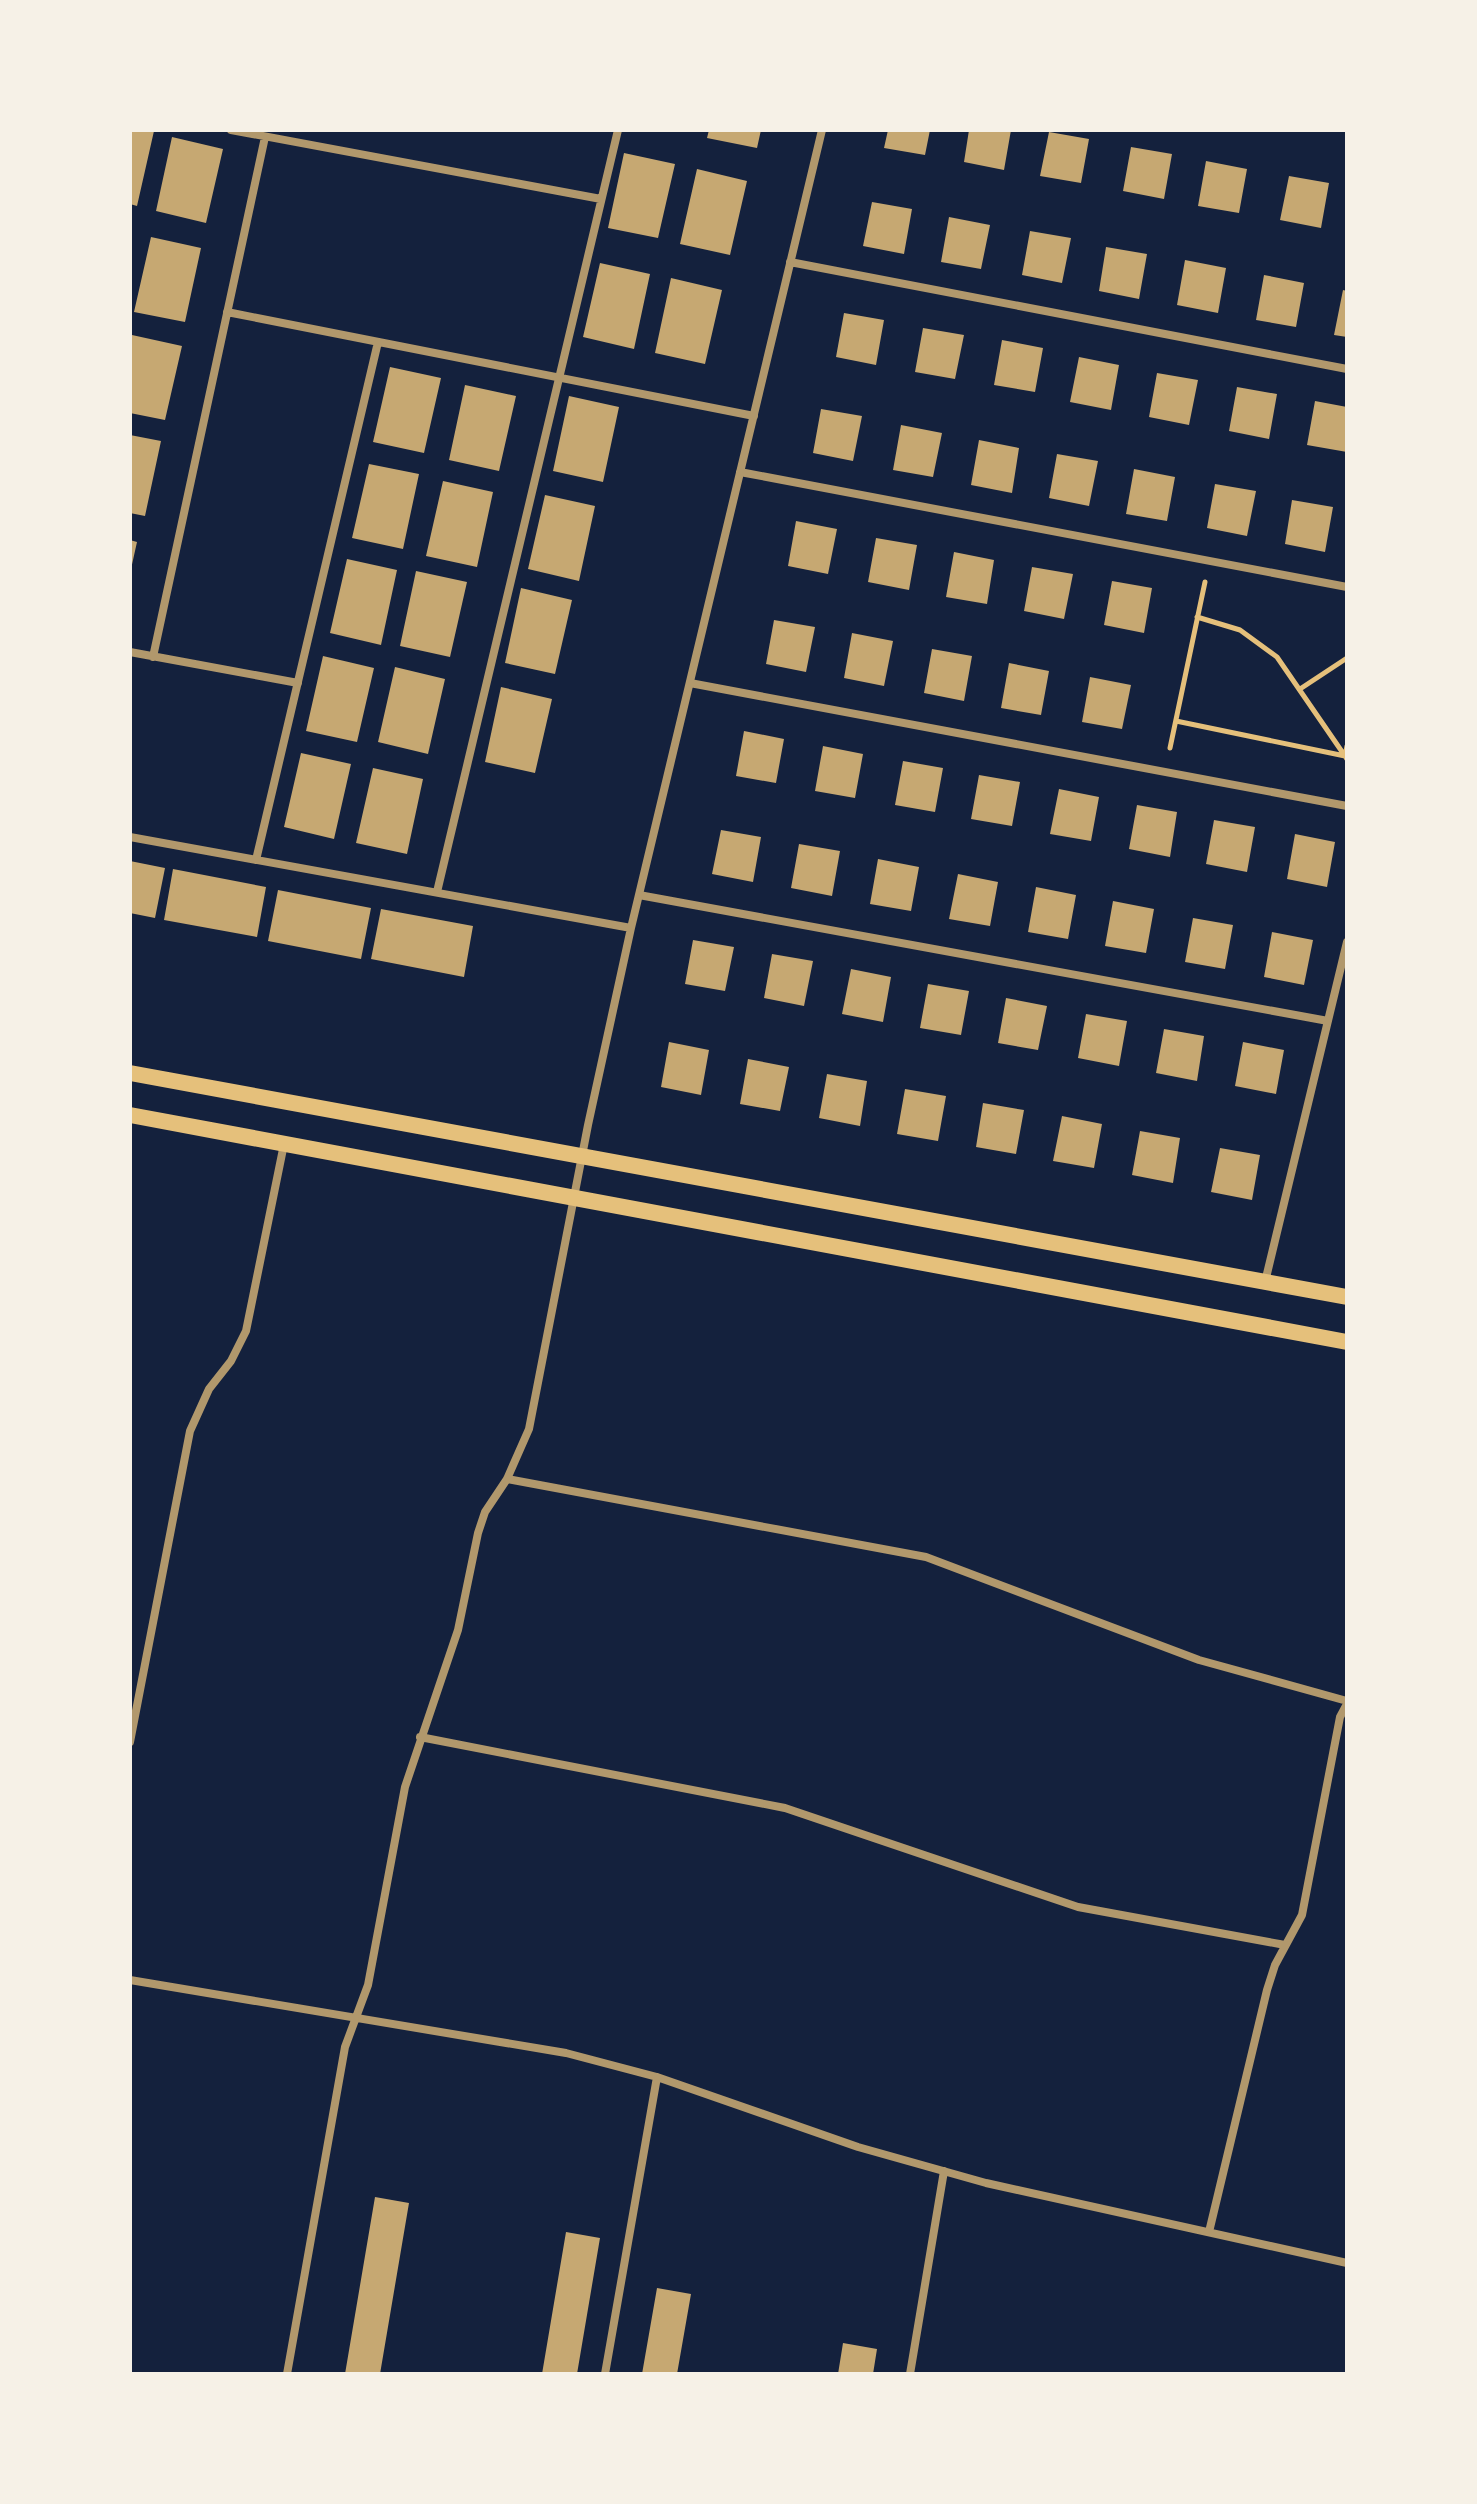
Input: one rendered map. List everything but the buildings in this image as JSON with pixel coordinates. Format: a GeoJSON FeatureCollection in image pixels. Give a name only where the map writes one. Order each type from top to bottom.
{"type":"FeatureCollection","features":[{"type":"Feature","properties":{"kind":"main road"},"geometry":{"type":"LineString","coordinates":[[130,1073],[1347,1297]]}},
{"type":"Feature","properties":{"kind":"main road"},"geometry":{"type":"LineString","coordinates":[[130,1115],[1347,1342]]}},
{"type":"Feature","properties":{"kind":"street"},"geometry":{"type":"LineString","coordinates":[[231,130],[601,199]]}},
{"type":"Feature","properties":{"kind":"street"},"geometry":{"type":"LineString","coordinates":[[437,892],[618,130]]}},
{"type":"Feature","properties":{"kind":"street"},"geometry":{"type":"LineString","coordinates":[[287,2374],[345,2047],[368,1985],[405,1787],[458,1630],[485,1512],[507,1479],[529,1429],[631,928],[822,130]]}},
{"type":"Feature","properties":{"kind":"street"},"geometry":{"type":"LineString","coordinates":[[153,657],[265,137]]}},
{"type":"Feature","properties":{"kind":"street"},"geometry":{"type":"LineString","coordinates":[[790,262],[1347,369]]}},
{"type":"Feature","properties":{"kind":"street"},"geometry":{"type":"LineString","coordinates":[[227,312],[754,416]]}},
{"type":"Feature","properties":{"kind":"street"},"geometry":{"type":"LineString","coordinates":[[256,860],[378,342]]}},
{"type":"Feature","properties":{"kind":"street"},"geometry":{"type":"LineString","coordinates":[[740,472],[1347,587]]}},
{"type":"Feature","properties":{"kind":"street"},"geometry":{"type":"LineString","coordinates":[[130,652],[298,683]]}},
{"type":"Feature","properties":{"kind":"street"},"geometry":{"type":"LineString","coordinates":[[690,683],[1347,806]]}},
{"type":"Feature","properties":{"kind":"street"},"geometry":{"type":"LineString","coordinates":[[130,837],[631,928]]}},
{"type":"Feature","properties":{"kind":"street"},"geometry":{"type":"LineString","coordinates":[[639,895],[1328,1021]]}},
{"type":"Feature","properties":{"kind":"street"},"geometry":{"type":"LineString","coordinates":[[1265,1282],[1347,942]]}},
{"type":"Feature","properties":{"kind":"street"},"geometry":{"type":"LineString","coordinates":[[130,1742],[190,1431],[209,1389],[231,1361],[246,1331],[284,1144]]}},
{"type":"Feature","properties":{"kind":"street"},"geometry":{"type":"LineString","coordinates":[[507,1479],[926,1557],[1199,1660],[1347,1702],[1340,1717],[1302,1915],[1285,1945],[1267,1990],[1209,2232]]}},
{"type":"Feature","properties":{"kind":"street"},"geometry":{"type":"LineString","coordinates":[[420,1737],[785,1808],[1078,1907],[1285,1945]]}},
{"type":"Feature","properties":{"kind":"street"},"geometry":{"type":"LineString","coordinates":[[130,1980],[566,2053],[657,2077],[858,2147],[944,2171],[1347,2263]]}},
{"type":"Feature","properties":{"kind":"street"},"geometry":{"type":"LineString","coordinates":[[605,2374],[657,2077]]}},
{"type":"Feature","properties":{"kind":"street"},"geometry":{"type":"LineString","coordinates":[[910,2374],[944,2171]]}},
{"type":"Feature","properties":{"kind":"path"},"geometry":{"type":"LineString","coordinates":[[1165,772],[1209,561]]}},
{"type":"Feature","properties":{"kind":"path"},"geometry":{"type":"LineString","coordinates":[[1197,617],[1231,626],[1258,640],[1277,657],[1346,757]]}},
{"type":"Feature","properties":{"kind":"path"},"geometry":{"type":"LineString","coordinates":[[1300,689],[1347,658]]}},
{"type":"Feature","properties":{"kind":"path"},"geometry":{"type":"LineString","coordinates":[[1176,721],[1346,757]]}},
{"type":"Feature","properties":{"kind":"path"},"geometry":{"type":"LineString","coordinates":[[1346,757],[1347,746]]}}]}
